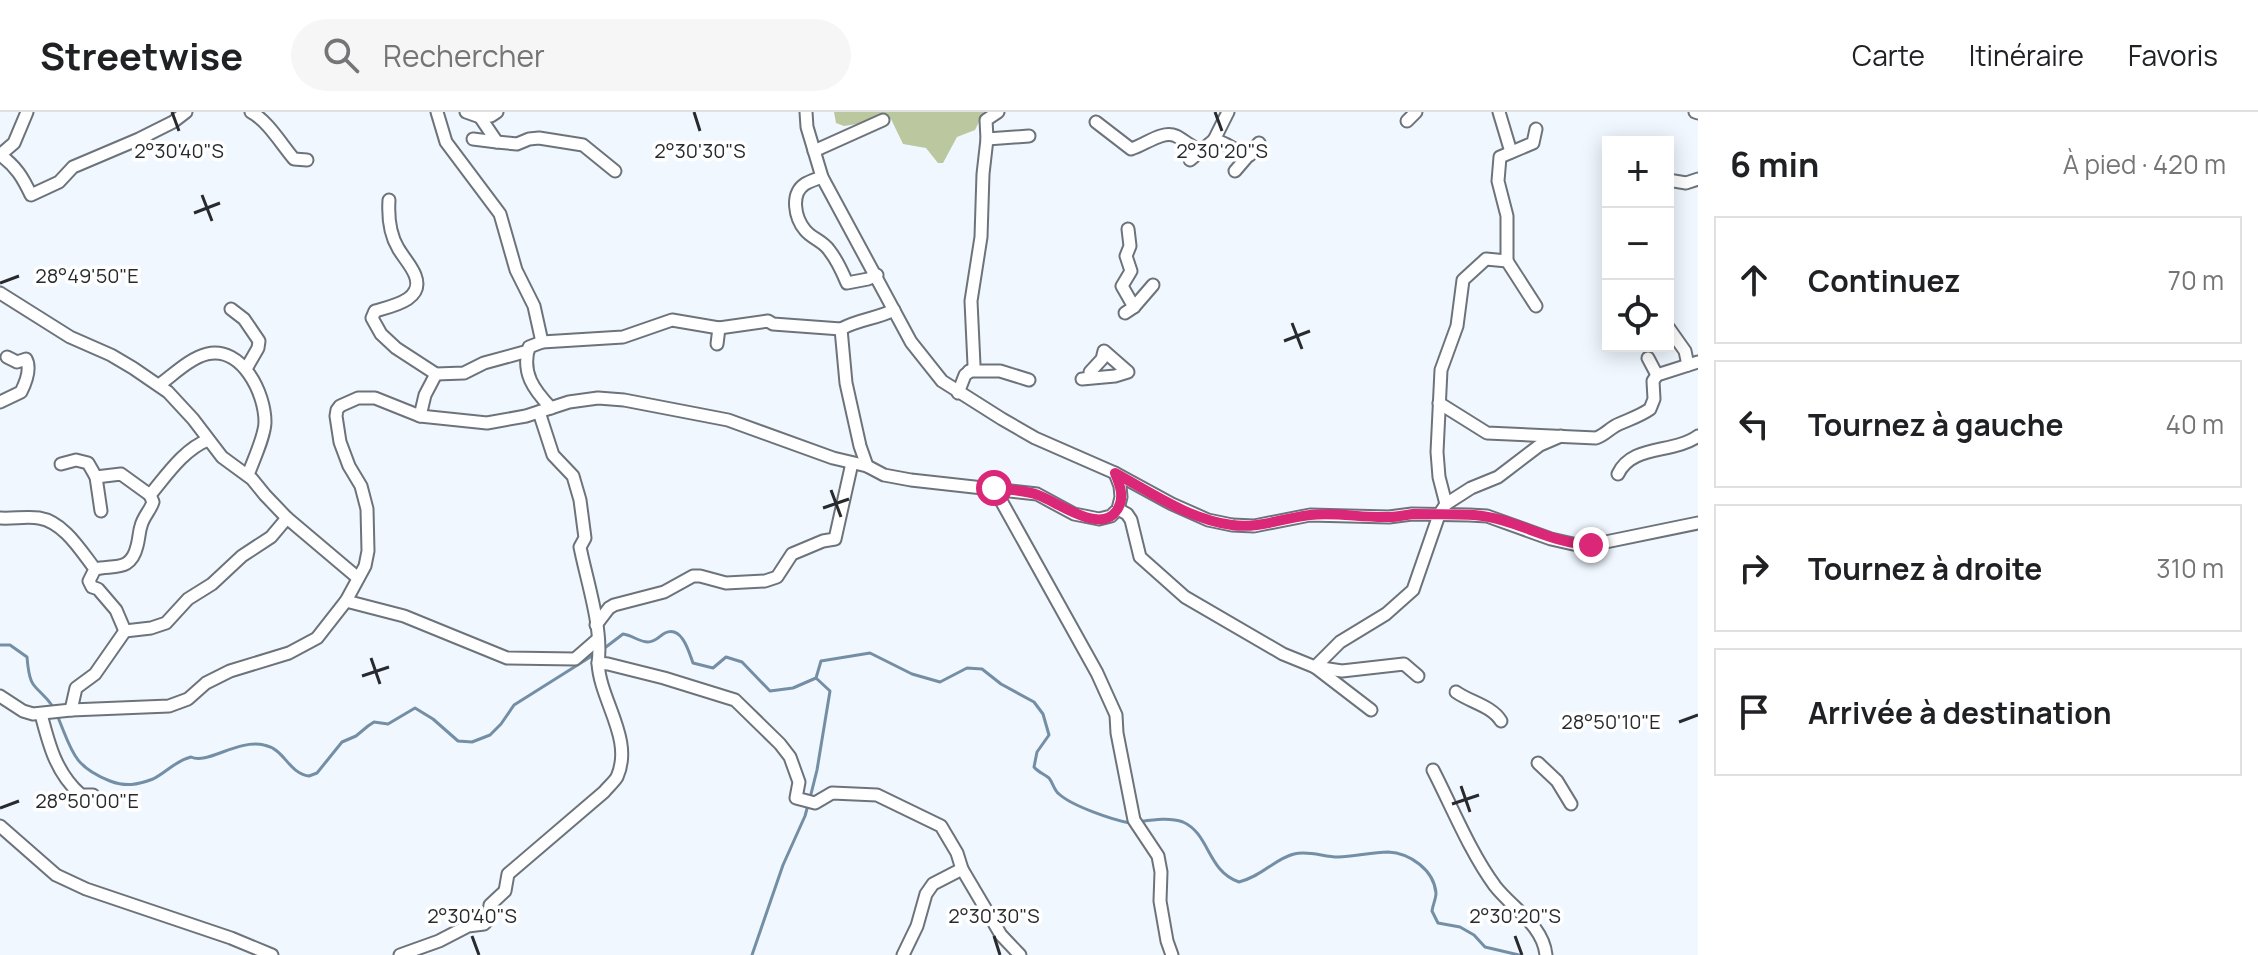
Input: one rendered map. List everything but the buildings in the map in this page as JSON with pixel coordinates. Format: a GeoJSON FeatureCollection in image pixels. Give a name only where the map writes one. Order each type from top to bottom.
{"type":"FeatureCollection","features":[{"type":"Feature","properties":{"kind":"street"},"geometry":{"type":"LineString","coordinates":[[27,112],[14,143],[0,155],[22,175],[31,195],[59,182],[73,167],[139,139],[186,112]]}},
{"type":"Feature","properties":{"kind":"street"},"geometry":{"type":"LineString","coordinates":[[251,112],[268,126],[294,159],[307,160]]}},
{"type":"Feature","properties":{"kind":"street"},"geometry":{"type":"LineString","coordinates":[[437,112],[446,142],[500,214],[516,270],[534,306],[542,342]]}},
{"type":"Feature","properties":{"kind":"street"},"geometry":{"type":"LineString","coordinates":[[466,112],[480,117],[497,112]]}},
{"type":"Feature","properties":{"kind":"street"},"geometry":{"type":"LineString","coordinates":[[806,112],[807,127],[822,177],[919,354],[942,381],[1035,438],[1115,473],[1172,504],[1208,520],[1254,526],[1310,515],[1487,516],[1551,539],[1591,545],[1698,523]]}},
{"type":"Feature","properties":{"kind":"street"},"geometry":{"type":"LineString","coordinates":[[958,393],[965,375],[974,365],[971,301],[981,237],[986,120],[998,112]]}},
{"type":"Feature","properties":{"kind":"street"},"geometry":{"type":"LineString","coordinates":[[1190,160],[1214,140],[1228,112]]}},
{"type":"Feature","properties":{"kind":"street"},"geometry":{"type":"LineString","coordinates":[[1499,112],[1511,152]]}},
{"type":"Feature","properties":{"kind":"street"},"geometry":{"type":"LineString","coordinates":[[480,117],[497,142]]}},
{"type":"Feature","properties":{"kind":"street"},"geometry":{"type":"LineString","coordinates":[[814,151],[883,120]]}},
{"type":"Feature","properties":{"kind":"street"},"geometry":{"type":"LineString","coordinates":[[1096,122],[1131,149],[1158,136],[1169,135],[1200,150]]}},
{"type":"Feature","properties":{"kind":"street"},"geometry":{"type":"LineString","coordinates":[[1536,129],[1533,143],[1500,157],[1498,181],[1507,216],[1507,261],[1536,306]]}},
{"type":"Feature","properties":{"kind":"street"},"geometry":{"type":"LineString","coordinates":[[987,139],[1029,136]]}},
{"type":"Feature","properties":{"kind":"street"},"geometry":{"type":"LineString","coordinates":[[473,139],[509,145],[539,138],[583,145],[615,171]]}},
{"type":"Feature","properties":{"kind":"street"},"geometry":{"type":"LineString","coordinates":[[1214,140],[1250,155]]}},
{"type":"Feature","properties":{"kind":"street"},"geometry":{"type":"LineString","coordinates":[[1235,171],[1259,143]]}},
{"type":"Feature","properties":{"kind":"street"},"geometry":{"type":"LineString","coordinates":[[822,177],[803,185],[798,191],[795,202],[797,217],[806,232],[826,246],[837,260],[847,283],[877,275]]}},
{"type":"Feature","properties":{"kind":"street"},"geometry":{"type":"LineString","coordinates":[[1674,181],[1686,183],[1698,179]]}},
{"type":"Feature","properties":{"kind":"street"},"geometry":{"type":"LineString","coordinates":[[389,200],[392,236],[415,275],[416,289],[404,302],[375,311],[372,318],[381,334],[396,348],[436,374],[464,373],[490,361],[528,351]]}},
{"type":"Feature","properties":{"kind":"street"},"geometry":{"type":"LineString","coordinates":[[1128,229],[1130,246],[1126,256],[1131,271],[1122,286],[1129,310],[1153,285]]}},
{"type":"Feature","properties":{"kind":"street"},"geometry":{"type":"LineString","coordinates":[[1446,504],[1437,452],[1441,370],[1457,326],[1463,280],[1486,259],[1507,261]]}},
{"type":"Feature","properties":{"kind":"street"},"geometry":{"type":"LineString","coordinates":[[0,293],[70,337],[111,355],[159,385],[185,411],[222,457],[248,475],[287,518],[358,578]]}},
{"type":"Feature","properties":{"kind":"street"},"geometry":{"type":"LineString","coordinates":[[231,309],[244,319],[259,341],[246,369]]}},
{"type":"Feature","properties":{"kind":"street"},"geometry":{"type":"LineString","coordinates":[[551,408],[530,383],[526,358],[529,347],[542,342],[623,337],[672,320],[719,328],[768,321],[773,324],[841,329],[894,310]]}},
{"type":"Feature","properties":{"kind":"street"},"geometry":{"type":"LineString","coordinates":[[717,344],[719,328]]}},
{"type":"Feature","properties":{"kind":"street"},"geometry":{"type":"LineString","coordinates":[[841,329],[844,369],[867,466]]}},
{"type":"Feature","properties":{"kind":"street"},"geometry":{"type":"LineString","coordinates":[[1439,403],[1487,433],[1596,438],[1652,407],[1653,381],[1657,375],[1693,364],[1674,335]]}},
{"type":"Feature","properties":{"kind":"street"},"geometry":{"type":"LineString","coordinates":[[159,385],[209,353],[224,354],[246,369],[262,401],[266,424],[248,475]]}},
{"type":"Feature","properties":{"kind":"street"},"geometry":{"type":"LineString","coordinates":[[0,402],[21,392],[26,382],[26,359],[17,362],[7,357]]}},
{"type":"Feature","properties":{"kind":"street"},"geometry":{"type":"LineString","coordinates":[[1648,358],[1657,375]]}},
{"type":"Feature","properties":{"kind":"street"},"geometry":{"type":"LineString","coordinates":[[969,371],[1000,371],[1029,380]]}},
{"type":"Feature","properties":{"kind":"street"},"geometry":{"type":"LineString","coordinates":[[420,416],[425,395],[436,374]]}},
{"type":"Feature","properties":{"kind":"street"},"geometry":{"type":"LineString","coordinates":[[0,696],[33,714],[169,706],[188,699],[206,683],[230,671],[289,653],[317,638],[346,601],[365,566],[368,551],[367,509],[361,486],[340,442],[336,423],[337,410],[349,401],[367,397],[420,416],[487,423],[569,402],[598,398],[624,400],[728,420],[895,478],[1037,494],[1074,514],[1099,519],[1111,516],[1118,509],[1121,497],[1115,473]]}},
{"type":"Feature","properties":{"kind":"street"},"geometry":{"type":"LineString","coordinates":[[400,955],[439,941],[468,926],[484,924],[488,920],[490,905],[505,891],[508,874],[604,792],[617,777],[621,738],[599,681],[600,651],[580,547],[585,538],[580,500],[573,476],[553,455],[539,412]]}},
{"type":"Feature","properties":{"kind":"street"},"geometry":{"type":"LineString","coordinates":[[1315,667],[1340,642],[1386,614],[1413,590],[1439,515],[1446,504],[1471,488],[1498,477],[1540,445],[1561,436]]}},
{"type":"Feature","properties":{"kind":"street"},"geometry":{"type":"LineString","coordinates":[[1618,474],[1632,457],[1674,447],[1698,436]]}},
{"type":"Feature","properties":{"kind":"street"},"geometry":{"type":"LineString","coordinates":[[150,495],[176,464],[208,440]]}},
{"type":"Feature","properties":{"kind":"street"},"geometry":{"type":"LineString","coordinates":[[61,464],[76,460],[88,463],[96,477],[101,511]]}},
{"type":"Feature","properties":{"kind":"street"},"geometry":{"type":"LineString","coordinates":[[596,625],[614,605],[664,592],[693,576],[726,583],[765,581],[777,577],[792,554],[835,539],[852,463]]}},
{"type":"Feature","properties":{"kind":"street"},"geometry":{"type":"LineString","coordinates":[[95,569],[130,562],[137,547],[141,523],[153,502],[150,495],[121,474],[96,477]]}},
{"type":"Feature","properties":{"kind":"street"},"geometry":{"type":"LineString","coordinates":[[994,488],[1097,673],[1116,715],[1134,820],[1158,856],[1161,872],[1159,892],[1172,955]]}},
{"type":"Feature","properties":{"kind":"street"},"geometry":{"type":"LineString","coordinates":[[1118,509],[1131,520],[1140,557],[1185,597],[1283,654],[1315,667],[1342,671],[1404,664],[1418,676]]}},
{"type":"Feature","properties":{"kind":"street"},"geometry":{"type":"LineString","coordinates":[[0,518],[36,517],[49,520],[65,533],[95,569]]}},
{"type":"Feature","properties":{"kind":"street"},"geometry":{"type":"LineString","coordinates":[[67,710],[76,688],[95,674],[125,631],[166,623],[179,606],[271,537],[287,518]]}},
{"type":"Feature","properties":{"kind":"street"},"geometry":{"type":"LineString","coordinates":[[95,569],[89,581],[116,610],[125,631]]}},
{"type":"Feature","properties":{"kind":"street"},"geometry":{"type":"LineString","coordinates":[[346,601],[404,616],[507,658],[575,659],[598,639]]}},
{"type":"Feature","properties":{"kind":"street"},"geometry":{"type":"LineString","coordinates":[[598,663],[664,678],[735,700],[790,757],[799,782],[796,798],[815,803],[832,793],[877,795],[941,826],[1001,935],[1020,955]]}},
{"type":"Feature","properties":{"kind":"street"},"geometry":{"type":"LineString","coordinates":[[1315,667],[1371,710]]}},
{"type":"Feature","properties":{"kind":"street"},"geometry":{"type":"LineString","coordinates":[[1456,692],[1490,709],[1501,721]]}},
{"type":"Feature","properties":{"kind":"street"},"geometry":{"type":"LineString","coordinates":[[44,714],[57,767],[81,795],[93,795]]}},
{"type":"Feature","properties":{"kind":"street"},"geometry":{"type":"LineString","coordinates":[[1538,763],[1557,781],[1571,804]]}},
{"type":"Feature","properties":{"kind":"street"},"geometry":{"type":"LineString","coordinates":[[1433,770],[1495,886],[1536,930],[1546,955]]}},
{"type":"Feature","properties":{"kind":"street"},"geometry":{"type":"LineString","coordinates":[[0,826],[56,875],[86,889],[272,955]]}},
{"type":"Feature","properties":{"kind":"street"},"geometry":{"type":"LineString","coordinates":[[903,955],[917,926],[926,894],[933,884],[962,869]]}},
{"type":"Feature","properties":{"kind":"green space"},"geometry":{"type":"Polygon","coordinates":[[[834,112],[984,112],[975,130],[957,137],[943,163],[938,163],[926,148],[903,144],[891,119],[844,126],[836,123],[834,112]]]}},
{"type":"Feature","properties":{"kind":"waterway"},"geometry":{"type":"LineString","coordinates":[[602,650],[623,634],[648,642],[665,633],[676,633],[684,641],[693,663],[713,668],[726,657],[742,662],[770,691],[793,688],[816,678],[821,661],[870,653],[912,674],[940,682],[967,668],[982,669],[1001,684],[1034,702],[1043,714],[1049,735],[1037,752],[1034,767],[1049,778],[1057,792],[1083,808],[1130,823]]}},
{"type":"Feature","properties":{"kind":"waterway"},"geometry":{"type":"LineString","coordinates":[[0,645],[10,645],[27,657],[32,683],[54,708]]}},
{"type":"Feature","properties":{"kind":"waterway"},"geometry":{"type":"LineString","coordinates":[[57,715],[80,763],[116,783],[142,783],[185,759],[205,758],[254,744],[271,747],[296,770],[309,776],[317,773],[342,742],[374,722],[388,724],[415,708],[458,741],[472,742],[490,735],[514,705],[595,654]]}},
{"type":"Feature","properties":{"kind":"waterway"},"geometry":{"type":"LineString","coordinates":[[810,798],[830,691],[816,678]]}},
{"type":"Feature","properties":{"kind":"waterway"},"geometry":{"type":"LineString","coordinates":[[752,955],[783,865],[808,805]]}},
{"type":"Feature","properties":{"kind":"waterway"},"geometry":{"type":"LineString","coordinates":[[1138,822],[1166,819],[1183,822],[1199,835],[1221,870],[1239,882],[1287,856],[1299,853],[1338,857],[1396,853],[1420,864],[1431,877],[1436,893],[1432,911],[1438,923],[1460,927],[1474,935],[1485,947],[1519,955]]}},
{"type":"Feature","properties":{"kind":"route"},"geometry":{"type":"LineString","coordinates":[[994,488],[1037,494],[1074,514],[1099,519],[1111,516],[1118,509],[1121,497],[1115,473],[1172,504],[1208,520],[1232,525],[1254,526],[1310,515],[1487,516],[1551,539],[1591,545]]}}]}
